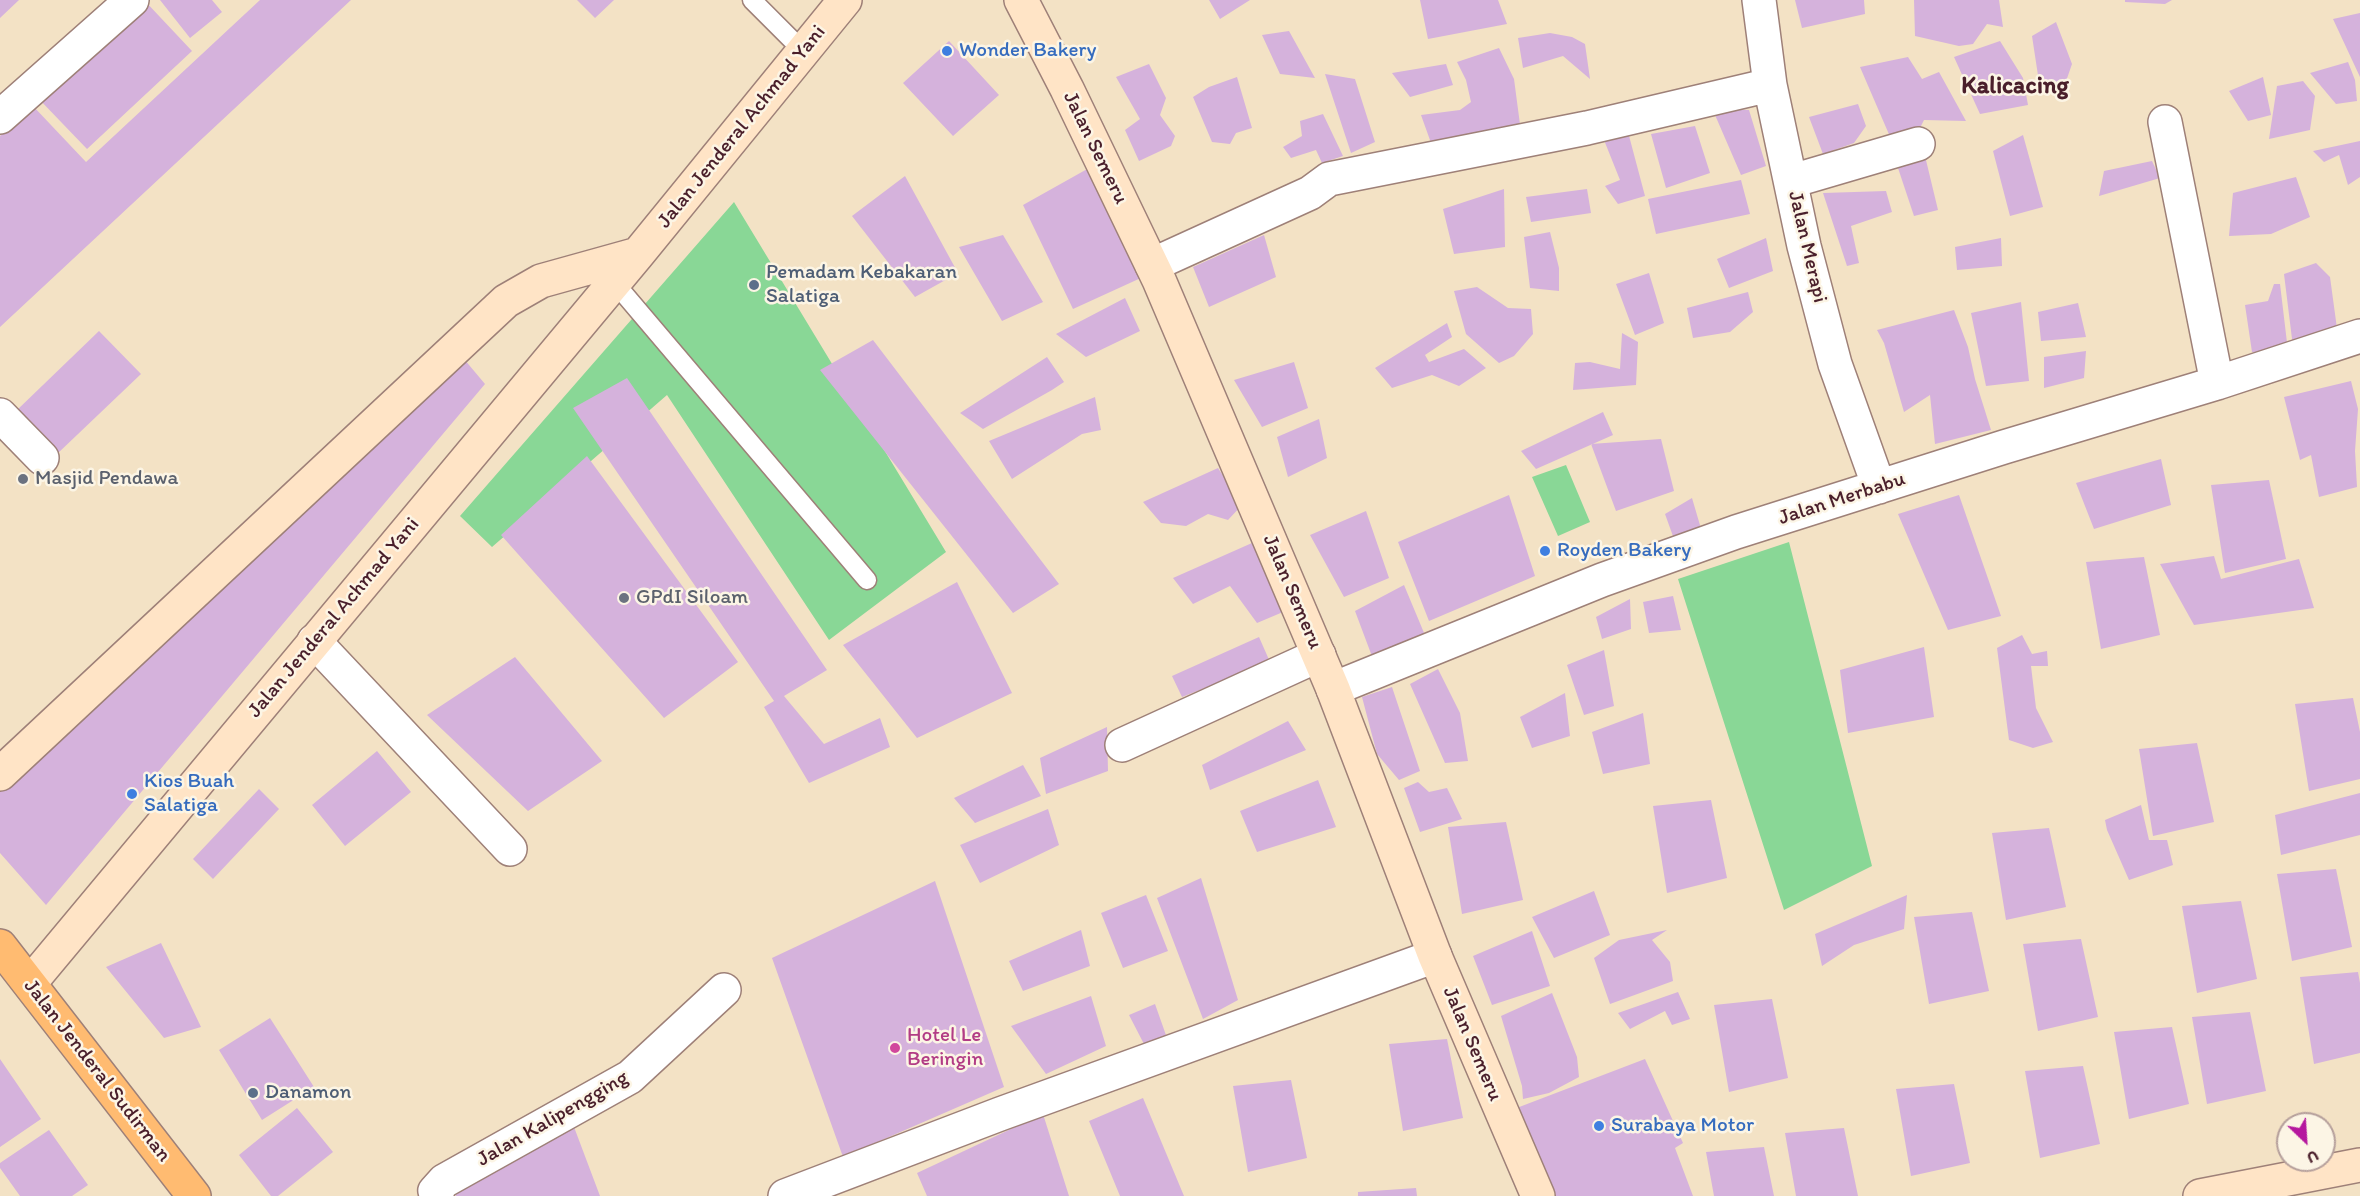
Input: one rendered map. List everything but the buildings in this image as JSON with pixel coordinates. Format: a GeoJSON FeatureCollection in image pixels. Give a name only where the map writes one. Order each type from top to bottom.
{"type":"FeatureCollection","features":[{"type":"Feature","properties":{"kind":"main road","name":"Jalan Jenderal Achmad Yani"},"geometry":{"type":"LineString","coordinates":[[39,972],[638,254],[845,0]]}},
{"type":"Feature","properties":{"kind":"main road","name":"Jalan Semeru"},"geometry":{"type":"LineString","coordinates":[[1021,0],[1067,88],[1152,265],[1333,689],[1435,956],[1538,1196]]}},
{"type":"Feature","properties":{"kind":"main road"},"geometry":{"type":"LineString","coordinates":[[0,774],[506,301],[541,281],[638,254]]}},
{"type":"Feature","properties":{"kind":"main road","name":"Jalan Jenderal Sudirman"},"geometry":{"type":"LineString","coordinates":[[0,946],[39,972],[194,1196]]}},
{"type":"Feature","properties":{"kind":"main road"},"geometry":{"type":"LineString","coordinates":[[2200,1196],[2360,1166]]}},
{"type":"Feature","properties":{"kind":"street"},"geometry":{"type":"LineString","coordinates":[[0,117],[132,0]]}},
{"type":"Feature","properties":{"kind":"street","name":"Jalan Merapi"},"geometry":{"type":"LineString","coordinates":[[1760,0],[1770,85],[1804,246],[1835,364],[1878,488]]}},
{"type":"Feature","properties":{"kind":"street"},"geometry":{"type":"LineString","coordinates":[[1152,265],[1310,193],[1329,180],[1587,128],[1770,85]]}},
{"type":"Feature","properties":{"kind":"street"},"geometry":{"type":"LineString","coordinates":[[2165,122],[2217,383]]}},
{"type":"Feature","properties":{"kind":"street"},"geometry":{"type":"LineString","coordinates":[[1792,181],[1918,144]]}},
{"type":"Feature","properties":{"kind":"street","name":"Jalan Merbabu"},"geometry":{"type":"LineString","coordinates":[[1333,689],[1602,580],[1736,532],[2004,447],[2217,383],[2360,336]]}},
{"type":"Feature","properties":{"kind":"street"},"geometry":{"type":"LineString","coordinates":[[0,415],[42,458]]}},
{"type":"Feature","properties":{"kind":"street"},"geometry":{"type":"LineString","coordinates":[[314,641],[510,849]]}},
{"type":"Feature","properties":{"kind":"street"},"geometry":{"type":"LineString","coordinates":[[1122,745],[1319,656]]}},
{"type":"Feature","properties":{"kind":"street"},"geometry":{"type":"LineString","coordinates":[[785,1196],[1000,1114],[1435,956]]}},
{"type":"Feature","properties":{"kind":"street","name":"Jalan Kalipengging"},"geometry":{"type":"LineString","coordinates":[[437,1196],[435,1191],[444,1181],[630,1077],[724,990]]}},
{"type":"Feature","properties":{"kind":"lane"},"geometry":{"type":"LineString","coordinates":[[752,0],[804,52]]}},
{"type":"Feature","properties":{"kind":"lane"},"geometry":{"type":"LineString","coordinates":[[614,282],[867,580]]}},
{"type":"Feature","properties":{"kind":"green space"},"geometry":{"type":"Polygon","coordinates":[[[734,202],[946,552],[829,640],[667,395],[492,547],[460,516],[734,202]]]}},
{"type":"Feature","properties":{"kind":"green space"},"geometry":{"type":"Polygon","coordinates":[[[1566,465],[1590,522],[1558,536],[1532,477],[1566,465]]]}},
{"type":"Feature","properties":{"kind":"green space"},"geometry":{"type":"Polygon","coordinates":[[[1789,542],[1872,866],[1784,910],[1678,579],[1789,542]]]}},
{"type":"Feature","properties":{"kind":"place","name":"Wonder Bakery"},"geometry":{"type":"Point","coordinates":[947,51]}},
{"type":"Feature","properties":{"kind":"place","name":"Pemadam Kebakaran Salatiga"},"geometry":{"type":"Point","coordinates":[754,285]}},
{"type":"Feature","properties":{"kind":"place","name":"Masjid Pendawa"},"geometry":{"type":"Point","coordinates":[23,479]}},
{"type":"Feature","properties":{"kind":"place","name":"Royden Bakery"},"geometry":{"type":"Point","coordinates":[1545,551]}},
{"type":"Feature","properties":{"kind":"place","name":"GPdI Siloam"},"geometry":{"type":"Point","coordinates":[624,598]}},
{"type":"Feature","properties":{"kind":"place","name":"Kios Buah Salatiga"},"geometry":{"type":"Point","coordinates":[132,794]}},
{"type":"Feature","properties":{"kind":"place","name":"Hotel Le Beringin"},"geometry":{"type":"Point","coordinates":[895,1048]}},
{"type":"Feature","properties":{"kind":"place","name":"Danamon"},"geometry":{"type":"Point","coordinates":[253,1093]}},
{"type":"Feature","properties":{"kind":"place","name":"Surabaya Motor"},"geometry":{"type":"Point","coordinates":[1599,1126]}},
{"type":"Feature","properties":{"kind":"district","name":"Kalicacing"},"geometry":{"type":"Point","coordinates":[2015,87]}}]}
